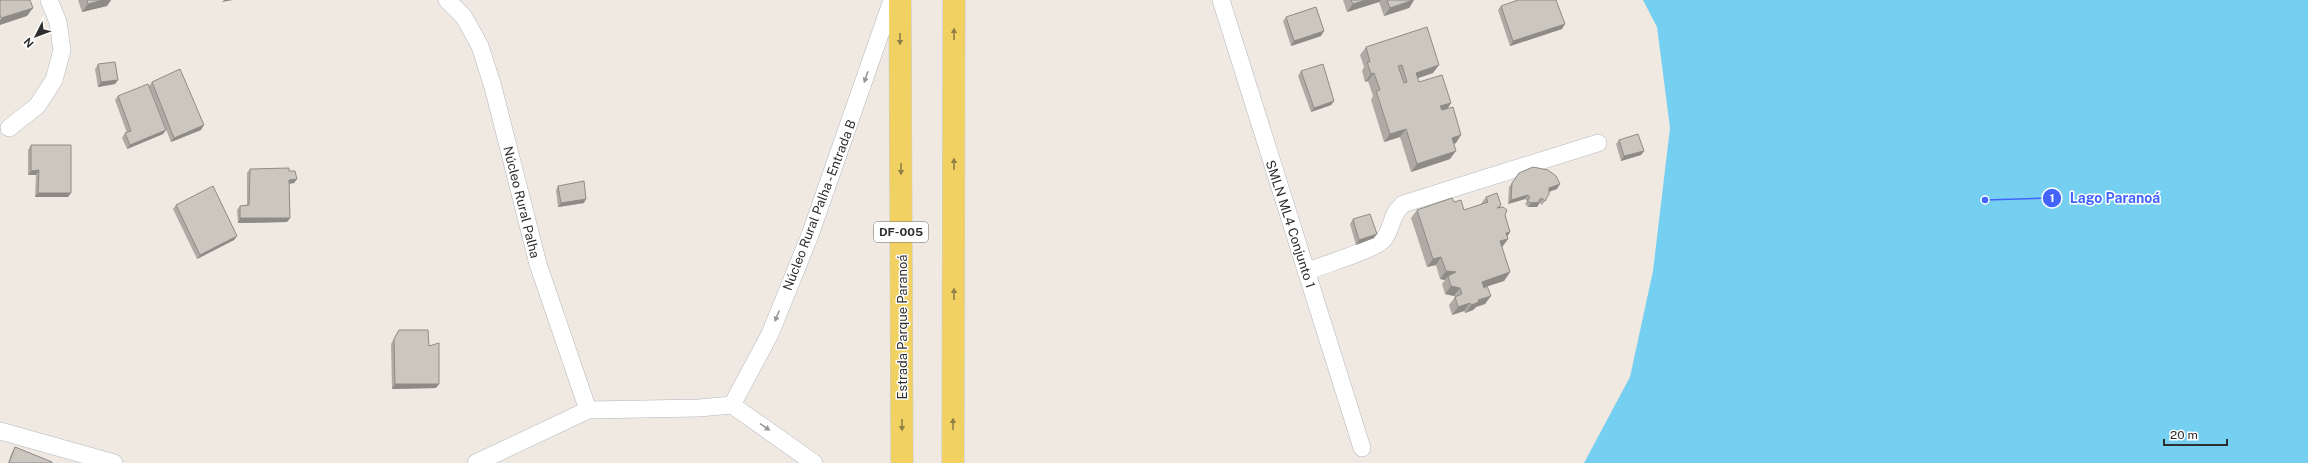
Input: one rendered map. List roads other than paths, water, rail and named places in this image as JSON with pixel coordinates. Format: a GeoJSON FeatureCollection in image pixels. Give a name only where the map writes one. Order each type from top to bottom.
{"type":"FeatureCollection","features":[{"type":"Feature","properties":{"kind":"main road","name":"Estrada Parque Paranoá"},"geometry":{"type":"LineString","coordinates":[[900,0],[902,463]]}},
{"type":"Feature","properties":{"kind":"main road"},"geometry":{"type":"LineString","coordinates":[[953,463],[954,0]]}},
{"type":"Feature","properties":{"kind":"street"},"geometry":{"type":"LineString","coordinates":[[9,128],[38,106],[54,80],[62,50],[58,22],[49,0]]}},
{"type":"Feature","properties":{"kind":"street","name":"Núcleo Rural Palha"},"geometry":{"type":"LineString","coordinates":[[447,0],[464,17],[480,46],[493,87],[538,264],[575,368],[588,410]]}},
{"type":"Feature","properties":{"kind":"street","name":"Núcleo Rural Palha - Entrada B"},"geometry":{"type":"LineString","coordinates":[[732,405],[770,334],[810,236],[892,0]]}},
{"type":"Feature","properties":{"kind":"street","name":"SMLN ML4 Conjunto 1"},"geometry":{"type":"LineString","coordinates":[[1221,0],[1362,448]]}},
{"type":"Feature","properties":{"kind":"street"},"geometry":{"type":"LineString","coordinates":[[1306,272],[1377,245],[1389,229],[1394,212],[1403,204],[1598,143]]}},
{"type":"Feature","properties":{"kind":"street"},"geometry":{"type":"LineString","coordinates":[[476,463],[588,410],[699,408],[732,405],[814,463]]}},
{"type":"Feature","properties":{"kind":"street"},"geometry":{"type":"LineString","coordinates":[[0,431],[114,463]]}},
{"type":"Feature","properties":{"kind":"water"},"geometry":{"type":"Polygon","coordinates":[[[1643,0],[2308,0],[2308,463],[1584,463],[1630,377],[1653,271],[1670,128],[1657,27],[1643,0]]]}},
{"type":"Feature","properties":{"kind":"place","name":"Lago Paranoá"},"geometry":{"type":"Point","coordinates":[1985,200]}}]}
